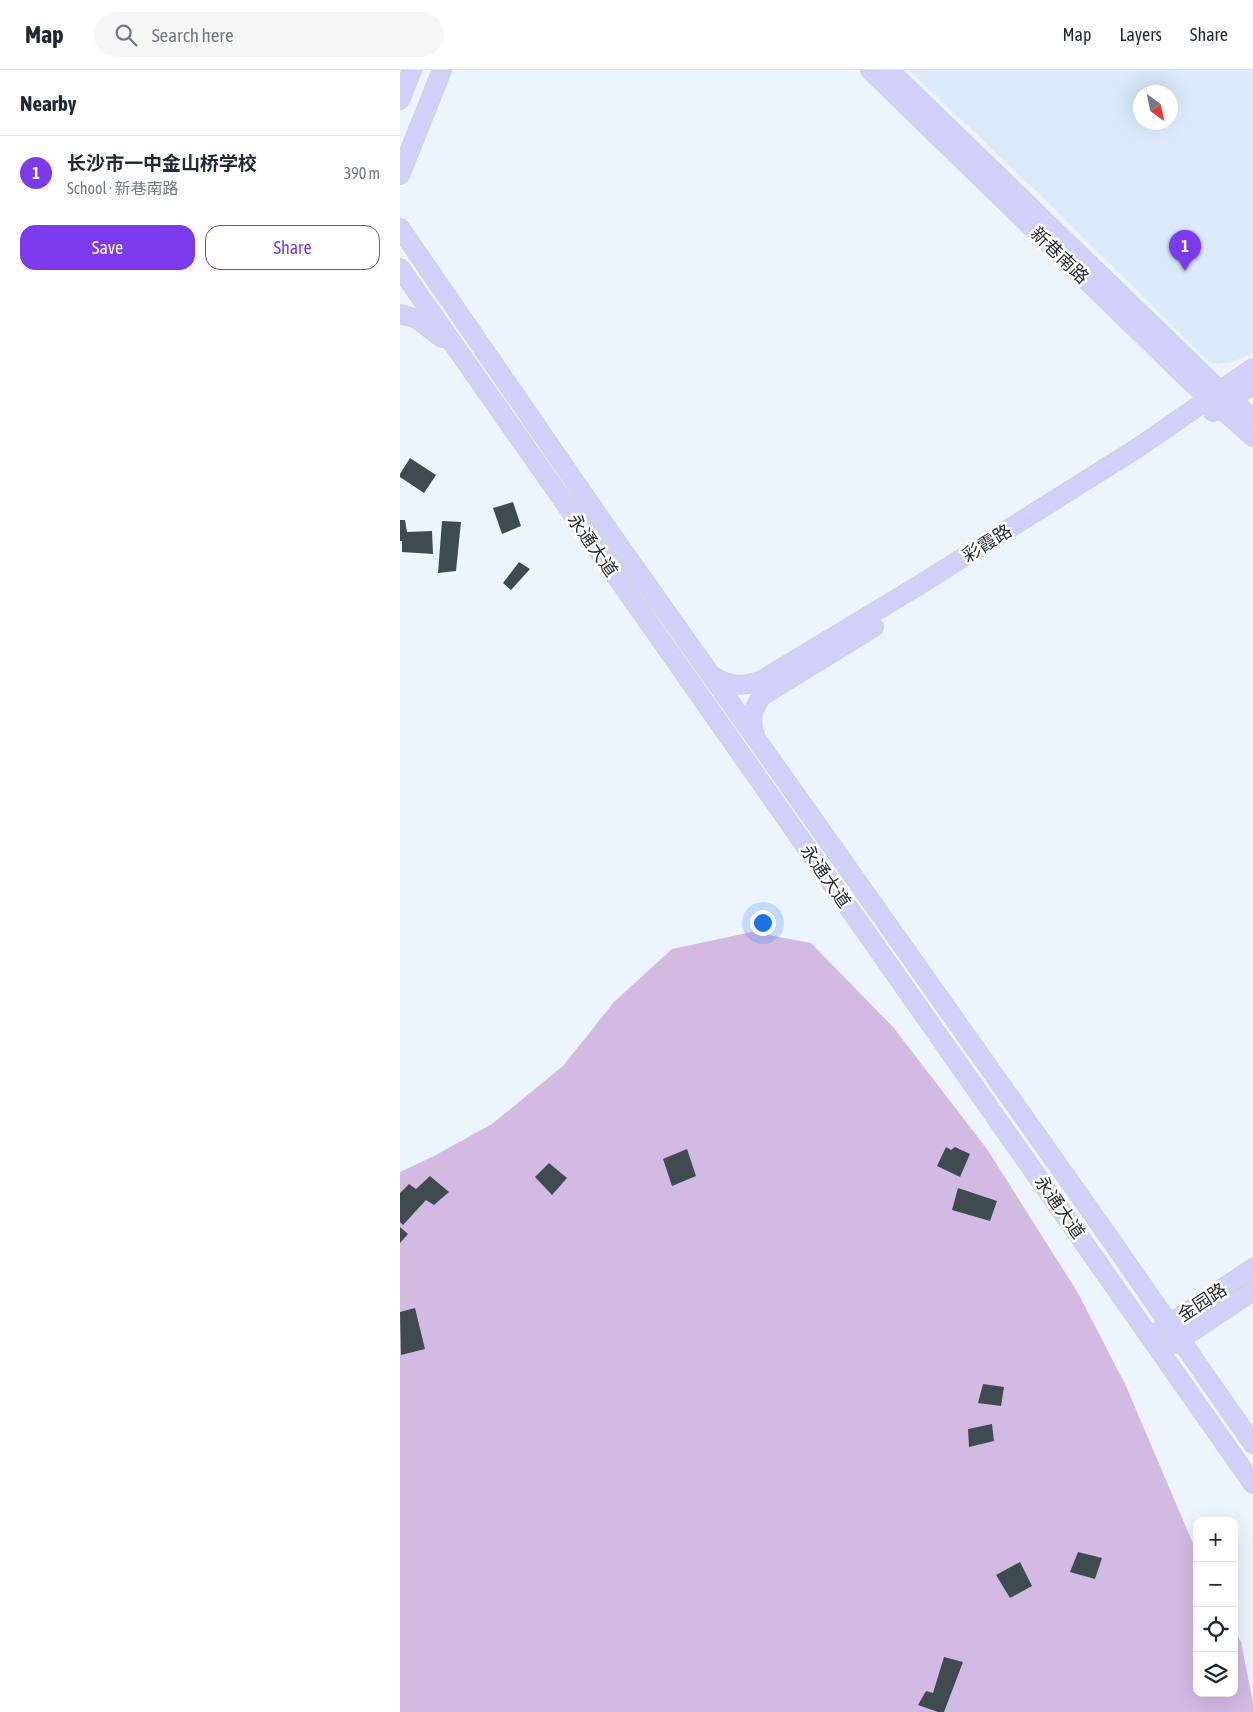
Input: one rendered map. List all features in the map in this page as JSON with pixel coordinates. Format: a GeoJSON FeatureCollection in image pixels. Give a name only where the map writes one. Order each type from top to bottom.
{"type":"FeatureCollection","features":[{"type":"Feature","properties":{"kind":"main road"},"geometry":{"type":"LineString","coordinates":[[400,100],[412,70]]}},
{"type":"Feature","properties":{"kind":"main road"},"geometry":{"type":"LineString","coordinates":[[400,175],[442,70]]}},
{"type":"Feature","properties":{"kind":"main road","name":"新巷南路"},"geometry":{"type":"LineString","coordinates":[[870,70],[1220,399],[1253,418]]}},
{"type":"Feature","properties":{"kind":"main road","name":"新巷南路"},"geometry":{"type":"LineString","coordinates":[[890,70],[1220,399],[1253,437]]}},
{"type":"Feature","properties":{"kind":"main road","name":"永通大道"},"geometry":{"type":"LineString","coordinates":[[400,219],[405,235],[604,524],[1253,1444]]}},
{"type":"Feature","properties":{"kind":"main road","name":"永通大道"},"geometry":{"type":"LineString","coordinates":[[400,268],[1253,1484]]}},
{"type":"Feature","properties":{"kind":"main road"},"geometry":{"type":"LineString","coordinates":[[400,314],[417,319],[436,332],[459,352]]}},
{"type":"Feature","properties":{"kind":"main road","name":"彩霞路"},"geometry":{"type":"LineString","coordinates":[[760,744],[753,729],[752,717],[755,706],[762,696],[1099,486],[1220,399],[1253,368]]}},
{"type":"Feature","properties":{"kind":"main road","name":"彩霞路"},"geometry":{"type":"LineString","coordinates":[[711,675],[733,685],[753,684],[762,680],[921,584],[1131,452],[1220,399],[1253,384]]}},
{"type":"Feature","properties":{"kind":"main road","name":"金园路"},"geometry":{"type":"LineString","coordinates":[[1150,1336],[1253,1268]]}},
{"type":"Feature","properties":{"kind":"main road","name":"金园路"},"geometry":{"type":"LineString","coordinates":[[1161,1352],[1253,1292]]}},
{"type":"Feature","properties":{"kind":"main road"},"geometry":{"type":"LineString","coordinates":[[1149,1294],[1169,1306],[1187,1307],[1198,1304]]}},
{"type":"Feature","properties":{"kind":"main road"},"geometry":{"type":"LineString","coordinates":[[1204,1373],[1197,1353],[1198,1343],[1202,1331],[1210,1320]]}},
{"type":"Feature","properties":{"kind":"shaded area"},"geometry":{"type":"Polygon","coordinates":[[[909,70],[1253,70],[1253,353],[1233,362],[1216,364],[1208,361],[1036,191],[909,70]]]}},
{"type":"Feature","properties":{"kind":"shaded area"},"geometry":{"type":"Polygon","coordinates":[[[752,932],[811,943],[893,1027],[987,1149],[1078,1293],[1126,1386],[1193,1544],[1193,1697],[1238,1697],[1238,1636],[1241,1642],[1253,1703],[1253,1712],[400,1712],[400,1172],[434,1156],[492,1124],[563,1066],[614,1002],[672,949],[752,932]]]}},
{"type":"Feature","properties":{"kind":"building"},"geometry":{"type":"Polygon","coordinates":[[[410,458],[436,475],[424,493],[400,477],[410,458]]]}},
{"type":"Feature","properties":{"kind":"building"},"geometry":{"type":"Polygon","coordinates":[[[513,502],[521,526],[502,534],[493,508],[513,502]]]}},
{"type":"Feature","properties":{"kind":"building"},"geometry":{"type":"Polygon","coordinates":[[[400,520],[405,520],[407,532],[432,531],[433,554],[402,552],[400,520]]]}},
{"type":"Feature","properties":{"kind":"building"},"geometry":{"type":"Polygon","coordinates":[[[442,521],[461,522],[456,571],[438,573],[442,521]]]}},
{"type":"Feature","properties":{"kind":"building"},"geometry":{"type":"Polygon","coordinates":[[[519,562],[530,569],[511,590],[503,583],[519,562]]]}},
{"type":"Feature","properties":{"kind":"building"},"geometry":{"type":"Polygon","coordinates":[[[946,1147],[951,1150],[955,1147],[970,1154],[960,1177],[937,1166],[946,1147]]]}},
{"type":"Feature","properties":{"kind":"building"},"geometry":{"type":"Polygon","coordinates":[[[687,1149],[696,1176],[672,1186],[663,1159],[687,1149]]]}},
{"type":"Feature","properties":{"kind":"building"},"geometry":{"type":"Polygon","coordinates":[[[549,1163],[567,1178],[552,1195],[535,1177],[549,1163]]]}},
{"type":"Feature","properties":{"kind":"building"},"geometry":{"type":"Polygon","coordinates":[[[430,1176],[449,1192],[434,1205],[426,1200],[403,1225],[400,1222],[400,1193],[409,1184],[416,1189],[430,1176]]]}},
{"type":"Feature","properties":{"kind":"building"},"geometry":{"type":"Polygon","coordinates":[[[958,1188],[997,1201],[990,1221],[952,1210],[958,1188]]]}},
{"type":"Feature","properties":{"kind":"building"},"geometry":{"type":"Polygon","coordinates":[[[400,1227],[408,1234],[400,1243],[400,1227]]]}},
{"type":"Feature","properties":{"kind":"building"},"geometry":{"type":"Polygon","coordinates":[[[415,1308],[425,1349],[401,1355],[400,1312],[415,1308]]]}},
{"type":"Feature","properties":{"kind":"building"},"geometry":{"type":"Polygon","coordinates":[[[983,1384],[1004,1387],[1001,1406],[978,1403],[983,1384]]]}},
{"type":"Feature","properties":{"kind":"building"},"geometry":{"type":"Polygon","coordinates":[[[992,1424],[994,1441],[969,1447],[968,1429],[992,1424]]]}},
{"type":"Feature","properties":{"kind":"building"},"geometry":{"type":"Polygon","coordinates":[[[1078,1552],[1102,1558],[1095,1579],[1070,1572],[1078,1552]]]}},
{"type":"Feature","properties":{"kind":"building"},"geometry":{"type":"Polygon","coordinates":[[[1020,1562],[1032,1586],[1010,1598],[996,1575],[1020,1562]]]}},
{"type":"Feature","properties":{"kind":"building"},"geometry":{"type":"Polygon","coordinates":[[[944,1657],[963,1662],[944,1712],[938,1712],[918,1705],[926,1691],[933,1693],[944,1657]]]}},
{"type":"Feature","properties":{"kind":"place","name":"长沙市一中金山桥学校"},"geometry":{"type":"Point","coordinates":[1185,271]}}]}
